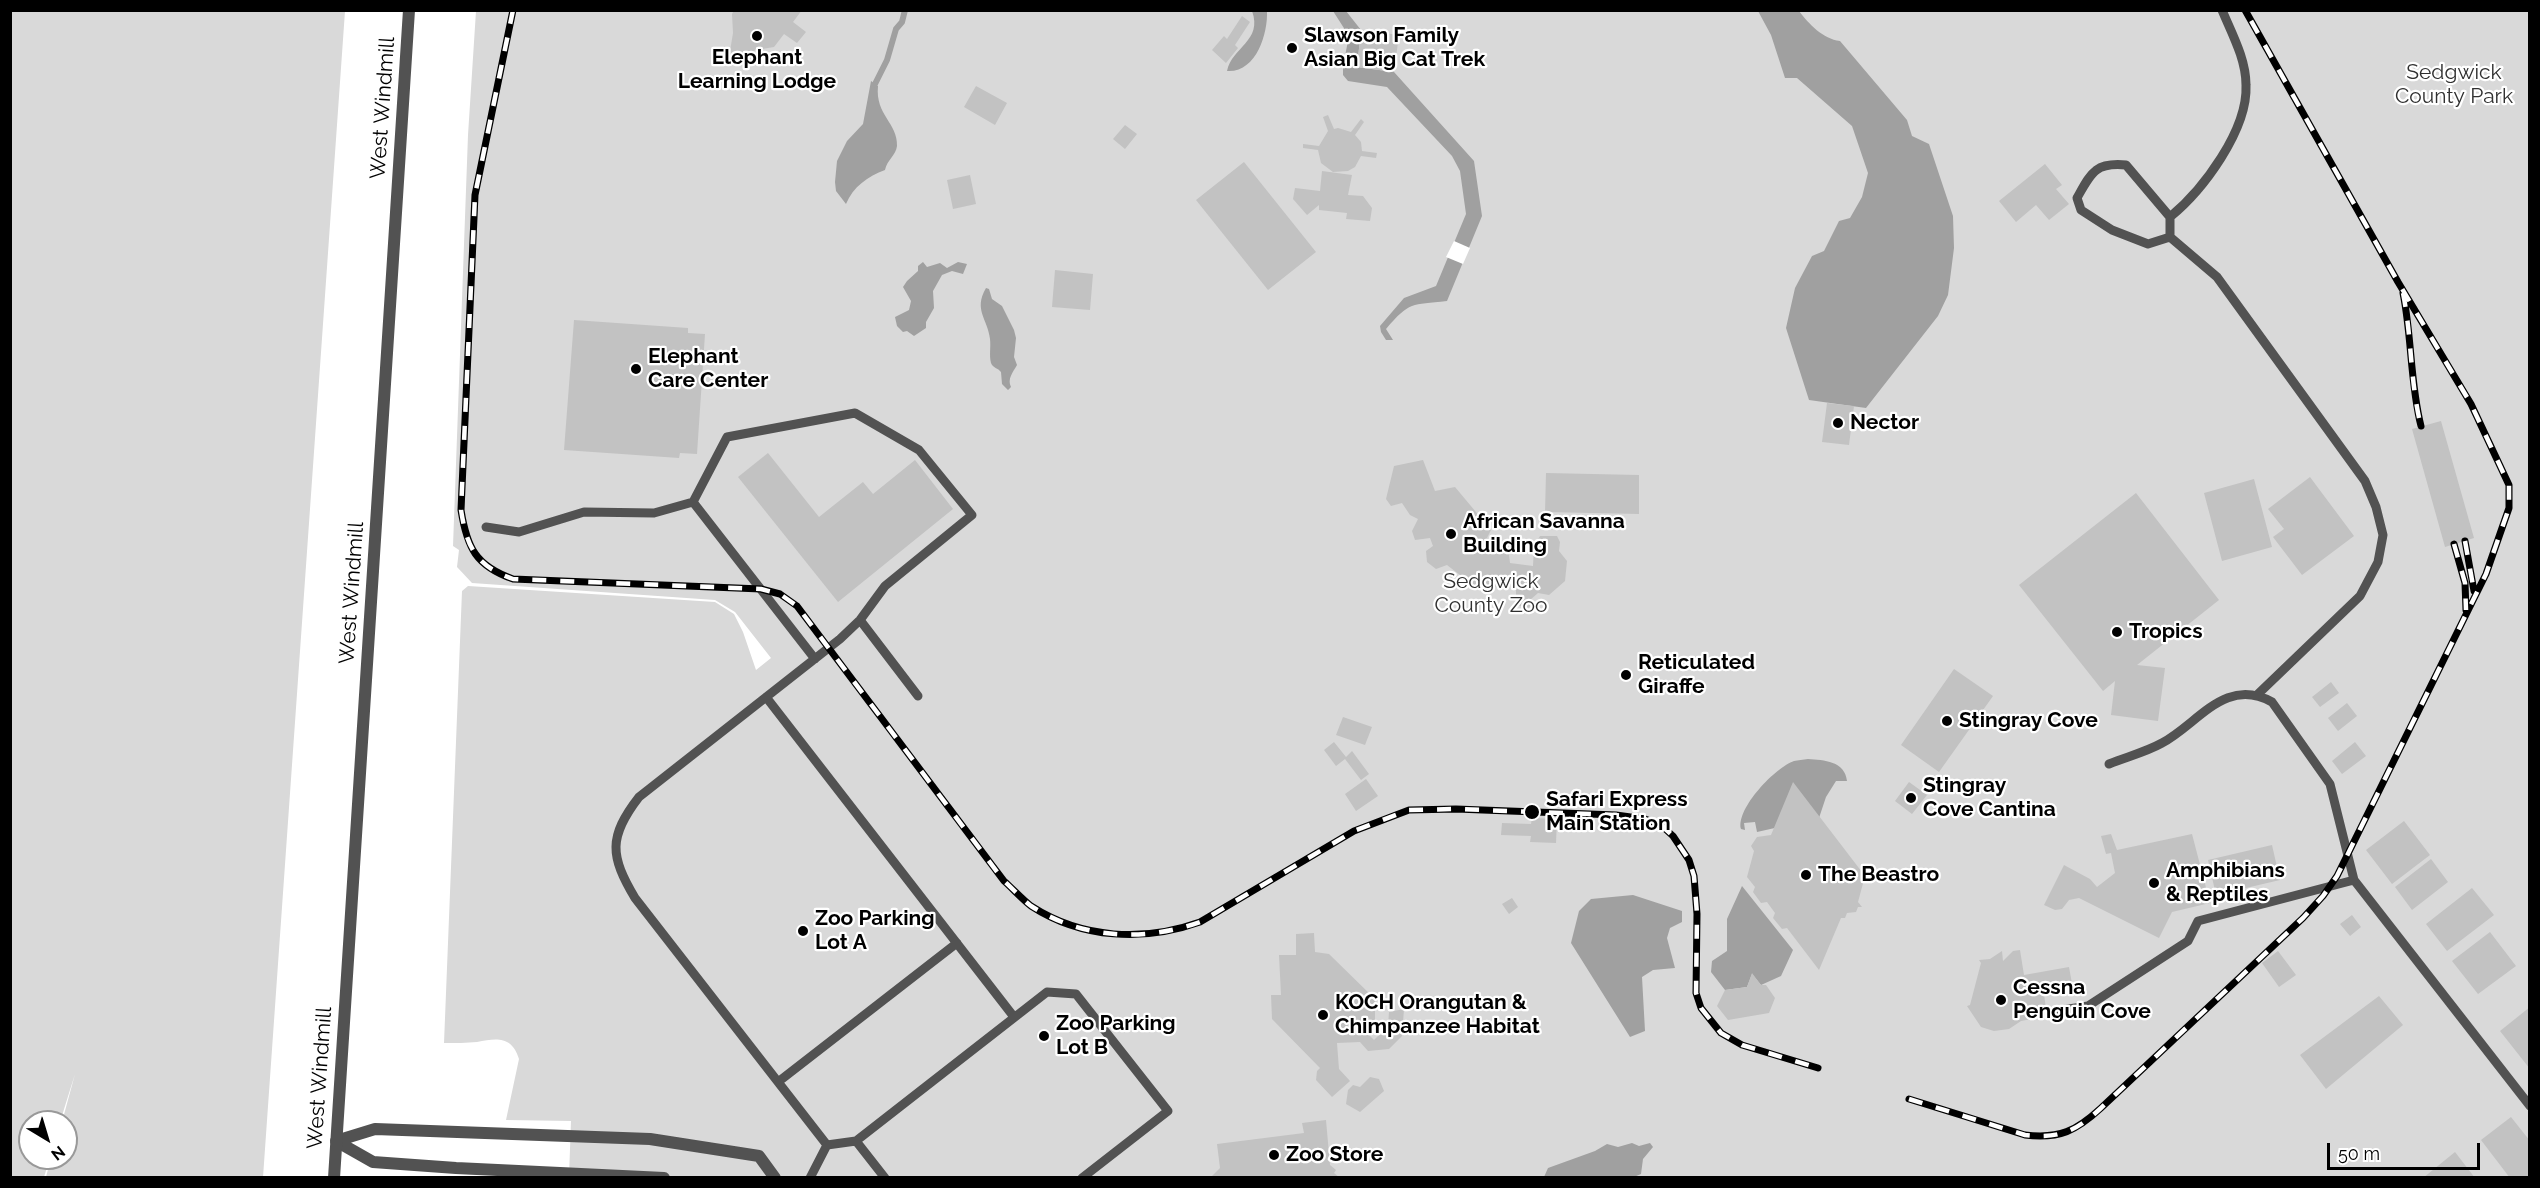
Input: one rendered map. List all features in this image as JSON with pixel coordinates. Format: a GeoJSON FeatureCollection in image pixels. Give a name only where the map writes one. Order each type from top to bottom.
{"type":"FeatureCollection","features":[{"type":"Feature","properties":{"kind":"street","name":"West Windmill"},"geometry":{"type":"LineString","coordinates":[[334,1178],[409,10]]}},
{"type":"Feature","properties":{"kind":"street"},"geometry":{"type":"LineString","coordinates":[[336,1140],[375,1129],[650,1139],[759,1156],[775,1178]]}},
{"type":"Feature","properties":{"kind":"street"},"geometry":{"type":"LineString","coordinates":[[336,1140],[374,1162],[664,1178]]}},
{"type":"Feature","properties":{"kind":"lane"},"geometry":{"type":"LineString","coordinates":[[2170,217],[2186,203],[2230,144],[2238,126],[2247,86],[2244,65],[2222,10]]}},
{"type":"Feature","properties":{"kind":"lane"},"geometry":{"type":"LineString","coordinates":[[2170,237],[2148,244],[2112,230],[2081,210],[2077,198],[2092,172],[2109,163],[2126,165],[2170,217],[2170,237],[2217,277],[2365,481],[2376,507],[2383,534],[2378,562],[2360,596],[2258,694]]}},
{"type":"Feature","properties":{"kind":"lane"},"geometry":{"type":"LineString","coordinates":[[486,527],[519,532],[584,512],[654,513],[693,502],[727,437],[855,413],[919,450],[972,515],[885,586],[860,620],[840,639],[639,797],[619,826],[616,850],[620,873],[635,898],[827,1145]]}},
{"type":"Feature","properties":{"kind":"lane"},"geometry":{"type":"LineString","coordinates":[[693,502],[815,659]]}},
{"type":"Feature","properties":{"kind":"lane"},"geometry":{"type":"LineString","coordinates":[[860,620],[918,696]]}},
{"type":"Feature","properties":{"kind":"lane"},"geometry":{"type":"LineString","coordinates":[[2109,764],[2162,743],[2215,703],[2236,695],[2258,694],[2272,702],[2330,784],[2354,880],[2529,1106]]}},
{"type":"Feature","properties":{"kind":"lane"},"geometry":{"type":"LineString","coordinates":[[766,697],[1014,1017]]}},
{"type":"Feature","properties":{"kind":"lane"},"geometry":{"type":"LineString","coordinates":[[2056,1011],[2088,1006],[2188,941],[2198,921],[2354,880]]}},
{"type":"Feature","properties":{"kind":"lane"},"geometry":{"type":"LineString","coordinates":[[778,1082],[957,943]]}},
{"type":"Feature","properties":{"kind":"lane"},"geometry":{"type":"LineString","coordinates":[[827,1145],[856,1141],[1047,992],[1076,994],[1168,1111],[1084,1177]]}},
{"type":"Feature","properties":{"kind":"lane"},"geometry":{"type":"LineString","coordinates":[[856,1141],[885,1178]]}},
{"type":"Feature","properties":{"kind":"lane"},"geometry":{"type":"LineString","coordinates":[[810,1178],[827,1145]]}},
{"type":"Feature","properties":{"kind":"green space"},"geometry":{"type":"Polygon","coordinates":[[[10,11],[345,11],[263,1177],[46,1177],[48,1170],[78,1170],[78,1110],[65,1110],[75,1074],[64,1110],[18,1110],[18,1170],[46,1170],[44,1177],[11,1177],[10,11]]]}},
{"type":"Feature","properties":{"kind":"green space","name":"Sedgwick County Zoo"},"geometry":{"type":"Polygon","coordinates":[[[476,11],[2529,11],[2529,1177],[569,1177],[571,1121],[506,1120],[519,1059],[512,1046],[503,1040],[444,1043],[462,591],[468,586],[715,602],[734,614],[756,670],[771,658],[735,612],[715,600],[472,583],[457,567],[459,550],[453,546],[468,135],[476,11]]]}},
{"type":"Feature","properties":{"kind":"shaded area"},"geometry":{"type":"Polygon","coordinates":[[[1252,11],[1267,11],[1262,41],[1253,59],[1246,66],[1227,71],[1253,30],[1252,11]]]}},
{"type":"Feature","properties":{"kind":"shaded area"},"geometry":{"type":"Polygon","coordinates":[[[1333,11],[1346,11],[1361,30],[1357,67],[1394,72],[1474,161],[1482,216],[1447,301],[1418,304],[1406,309],[1386,329],[1393,340],[1386,340],[1380,326],[1404,298],[1436,286],[1466,214],[1460,171],[1452,156],[1387,87],[1348,81],[1343,75],[1349,36],[1333,11]]]}},
{"type":"Feature","properties":{"kind":"shaded area"},"geometry":{"type":"Polygon","coordinates":[[[1758,11],[1799,11],[1822,34],[1840,41],[1907,120],[1912,136],[1929,144],[1953,216],[1954,248],[1948,295],[1938,316],[1866,408],[1809,400],[1786,328],[1795,288],[1812,256],[1824,251],[1839,221],[1850,218],[1862,197],[1868,173],[1852,126],[1797,78],[1785,78],[1771,35],[1758,11]]]}},
{"type":"Feature","properties":{"kind":"shaded area"},"geometry":{"type":"Polygon","coordinates":[[[871,81],[878,86],[880,104],[894,131],[897,146],[885,170],[862,183],[846,204],[836,191],[837,161],[847,141],[863,124],[871,81]]]}},
{"type":"Feature","properties":{"kind":"shaded area"},"geometry":{"type":"Polygon","coordinates":[[[923,262],[927,267],[940,263],[947,268],[958,262],[967,264],[963,274],[952,271],[942,275],[933,291],[934,308],[926,322],[926,328],[914,336],[907,331],[903,332],[897,326],[895,317],[909,310],[911,301],[903,287],[923,262]]]}},
{"type":"Feature","properties":{"kind":"shaded area"},"geometry":{"type":"Polygon","coordinates":[[[986,288],[989,289],[992,299],[1002,306],[1016,338],[1014,357],[1017,365],[1011,376],[1011,387],[1008,390],[1002,384],[1001,372],[991,363],[989,332],[981,309],[982,296],[986,288]]]}},
{"type":"Feature","properties":{"kind":"shaded area"},"geometry":{"type":"Polygon","coordinates":[[[1808,759],[1833,763],[1842,769],[1847,781],[1836,781],[1826,797],[1819,818],[1757,832],[1755,822],[1744,823],[1745,830],[1741,829],[1741,820],[1745,810],[1759,789],[1786,765],[1808,759]]]}},
{"type":"Feature","properties":{"kind":"shaded area"},"geometry":{"type":"Polygon","coordinates":[[[1742,886],[1793,950],[1781,976],[1761,985],[1752,974],[1747,987],[1725,990],[1711,972],[1712,961],[1727,951],[1727,919],[1742,886]]]}},
{"type":"Feature","properties":{"kind":"shaded area"},"geometry":{"type":"Polygon","coordinates":[[[1633,895],[1682,911],[1682,922],[1670,928],[1667,938],[1675,968],[1653,970],[1642,977],[1645,1031],[1630,1037],[1571,943],[1579,911],[1591,899],[1633,895]]]}},
{"type":"Feature","properties":{"kind":"shaded area"},"geometry":{"type":"Polygon","coordinates":[[[1632,1143],[1639,1146],[1650,1143],[1653,1147],[1643,1159],[1641,1174],[1634,1177],[1544,1177],[1548,1168],[1595,1151],[1607,1144],[1618,1147],[1632,1143]]]}},
{"type":"Feature","properties":{"kind":"pier"},"geometry":{"type":"Polygon","coordinates":[[[1454,241],[1470,248],[1463,264],[1446,257],[1454,241]]]}},
{"type":"Feature","properties":{"kind":"building","name":"Elephant Learning Lodge"},"geometry":{"type":"Polygon","coordinates":[[[734,10],[802,10],[793,22],[806,32],[797,43],[784,34],[774,47],[756,50],[728,63],[734,10]]]}},
{"type":"Feature","properties":{"kind":"building"},"geometry":{"type":"Polygon","coordinates":[[[1242,16],[1250,22],[1235,45],[1238,48],[1226,63],[1212,50],[1224,36],[1227,39],[1242,16]]]}},
{"type":"Feature","properties":{"kind":"building"},"geometry":{"type":"Polygon","coordinates":[[[1361,30],[1399,35],[1394,72],[1357,67],[1361,30]]]}},
{"type":"Feature","properties":{"kind":"building"},"geometry":{"type":"Polygon","coordinates":[[[976,86],[1007,103],[995,125],[964,107],[976,86]]]}},
{"type":"Feature","properties":{"kind":"building"},"geometry":{"type":"Polygon","coordinates":[[[1328,115],[1334,129],[1351,132],[1361,119],[1364,122],[1355,135],[1361,142],[1362,151],[1377,153],[1376,158],[1361,156],[1355,167],[1348,171],[1333,172],[1321,163],[1318,150],[1303,148],[1303,144],[1319,146],[1328,131],[1323,117],[1328,115]]]}},
{"type":"Feature","properties":{"kind":"building"},"geometry":{"type":"Polygon","coordinates":[[[1125,125],[1137,134],[1125,149],[1113,139],[1125,125]]]}},
{"type":"Feature","properties":{"kind":"building"},"geometry":{"type":"Polygon","coordinates":[[[1244,162],[1316,252],[1268,290],[1196,200],[1244,162]]]}},
{"type":"Feature","properties":{"kind":"building"},"geometry":{"type":"Polygon","coordinates":[[[2045,164],[2062,185],[2056,189],[2069,204],[2049,220],[2036,205],[2016,222],[1999,201],[2045,164]]]}},
{"type":"Feature","properties":{"kind":"building"},"geometry":{"type":"Polygon","coordinates":[[[1322,171],[1352,175],[1348,195],[1363,196],[1372,208],[1370,221],[1346,219],[1347,213],[1319,210],[1319,205],[1307,215],[1293,199],[1295,188],[1320,191],[1322,171]]]}},
{"type":"Feature","properties":{"kind":"building"},"geometry":{"type":"Polygon","coordinates":[[[970,175],[976,204],[953,209],[947,180],[970,175]]]}},
{"type":"Feature","properties":{"kind":"building"},"geometry":{"type":"Polygon","coordinates":[[[1055,270],[1093,274],[1090,310],[1052,307],[1055,270]]]}},
{"type":"Feature","properties":{"kind":"building","name":"Elephant Care Center"},"geometry":{"type":"Polygon","coordinates":[[[574,320],[688,328],[688,333],[705,334],[697,454],[680,453],[679,458],[564,450],[574,320]]]}},
{"type":"Feature","properties":{"kind":"building","name":"Nector"},"geometry":{"type":"Polygon","coordinates":[[[1827,403],[1854,406],[1849,445],[1822,442],[1827,403]]]}},
{"type":"Feature","properties":{"kind":"building"},"geometry":{"type":"Polygon","coordinates":[[[2441,421],[2474,538],[2445,547],[2412,429],[2441,421]]]}},
{"type":"Feature","properties":{"kind":"building"},"geometry":{"type":"Polygon","coordinates":[[[768,453],[819,517],[863,482],[873,494],[915,460],[953,509],[838,602],[738,477],[768,453]]]}},
{"type":"Feature","properties":{"kind":"building","name":"African Savanna Building"},"geometry":{"type":"Polygon","coordinates":[[[1423,460],[1435,491],[1455,487],[1491,530],[1487,538],[1508,547],[1510,563],[1533,566],[1534,546],[1540,536],[1557,536],[1560,542],[1559,551],[1567,561],[1565,581],[1549,595],[1538,593],[1530,600],[1533,604],[1528,608],[1516,605],[1516,585],[1502,584],[1502,588],[1473,585],[1447,565],[1436,569],[1427,562],[1426,551],[1433,546],[1430,538],[1415,540],[1412,531],[1418,519],[1410,515],[1402,503],[1391,506],[1386,499],[1394,466],[1423,460]]]}},
{"type":"Feature","properties":{"kind":"building"},"geometry":{"type":"Polygon","coordinates":[[[1546,473],[1639,475],[1639,514],[1545,512],[1546,473]]]}},
{"type":"Feature","properties":{"kind":"building"},"geometry":{"type":"Polygon","coordinates":[[[2310,477],[2354,536],[2302,575],[2273,537],[2284,529],[2268,509],[2310,477]]]}},
{"type":"Feature","properties":{"kind":"building"},"geometry":{"type":"Polygon","coordinates":[[[2254,479],[2272,547],[2222,561],[2204,493],[2254,479]]]}},
{"type":"Feature","properties":{"kind":"building","name":"Tropics"},"geometry":{"type":"Polygon","coordinates":[[[2136,493],[2219,600],[2137,665],[2165,668],[2158,721],[2111,715],[2115,681],[2103,691],[2019,585],[2136,493]]]}},
{"type":"Feature","properties":{"kind":"building","name":"Stingray Cove"},"geometry":{"type":"Polygon","coordinates":[[[1954,669],[1993,696],[1939,772],[1901,745],[1954,669]]]}},
{"type":"Feature","properties":{"kind":"building"},"geometry":{"type":"Polygon","coordinates":[[[2331,682],[2339,693],[2320,707],[2312,697],[2331,682]]]}},
{"type":"Feature","properties":{"kind":"building"},"geometry":{"type":"Polygon","coordinates":[[[2347,703],[2357,716],[2338,731],[2328,718],[2347,703]]]}},
{"type":"Feature","properties":{"kind":"building"},"geometry":{"type":"Polygon","coordinates":[[[1343,717],[1372,727],[1365,745],[1336,735],[1343,717]]]}},
{"type":"Feature","properties":{"kind":"building"},"geometry":{"type":"Polygon","coordinates":[[[1334,742],[1346,757],[1352,751],[1369,774],[1361,780],[1345,759],[1336,766],[1324,750],[1334,742]]]}},
{"type":"Feature","properties":{"kind":"building"},"geometry":{"type":"Polygon","coordinates":[[[2355,742],[2366,756],[2342,774],[2332,761],[2355,742]]]}},
{"type":"Feature","properties":{"kind":"building"},"geometry":{"type":"Polygon","coordinates":[[[1366,779],[1378,796],[1356,811],[1345,794],[1366,779]]]}},
{"type":"Feature","properties":{"kind":"building","name":"The Beastro"},"geometry":{"type":"Polygon","coordinates":[[[1793,782],[1865,876],[1858,902],[1862,907],[1858,907],[1856,912],[1847,913],[1845,918],[1841,918],[1819,970],[1787,928],[1782,929],[1773,918],[1775,913],[1767,902],[1761,903],[1753,892],[1755,887],[1747,877],[1754,851],[1751,846],[1757,837],[1771,835],[1793,782]]]}},
{"type":"Feature","properties":{"kind":"building","name":"Stingray Cove Cantina"},"geometry":{"type":"Polygon","coordinates":[[[1909,782],[1927,795],[1912,814],[1895,801],[1909,782]]]}},
{"type":"Feature","properties":{"kind":"building"},"geometry":{"type":"Polygon","coordinates":[[[1532,818],[1557,819],[1556,843],[1530,842],[1531,836],[1501,835],[1502,823],[1531,824],[1532,818]]]}},
{"type":"Feature","properties":{"kind":"building"},"geometry":{"type":"Polygon","coordinates":[[[2404,821],[2430,855],[2392,884],[2366,850],[2404,821]]]}},
{"type":"Feature","properties":{"kind":"building","name":"Amphibians & Reptiles"},"geometry":{"type":"Polygon","coordinates":[[[2111,834],[2117,850],[2192,834],[2210,903],[2172,912],[2159,938],[2079,898],[2069,900],[2062,909],[2055,910],[2044,905],[2064,865],[2090,879],[2097,887],[2115,873],[2111,853],[2106,854],[2101,836],[2111,834]]]}},
{"type":"Feature","properties":{"kind":"building"},"geometry":{"type":"Polygon","coordinates":[[[2272,845],[2280,880],[2216,895],[2208,860],[2272,845]]]}},
{"type":"Feature","properties":{"kind":"building"},"geometry":{"type":"Polygon","coordinates":[[[2431,859],[2448,882],[2412,910],[2395,887],[2431,859]]]}},
{"type":"Feature","properties":{"kind":"building"},"geometry":{"type":"Polygon","coordinates":[[[2472,888],[2494,915],[2447,951],[2426,924],[2472,888]]]}},
{"type":"Feature","properties":{"kind":"building"},"geometry":{"type":"Polygon","coordinates":[[[1512,898],[1518,907],[1509,914],[1502,904],[1512,898]]]}},
{"type":"Feature","properties":{"kind":"building"},"geometry":{"type":"Polygon","coordinates":[[[2352,915],[2361,927],[2350,936],[2340,924],[2352,915]]]}},
{"type":"Feature","properties":{"kind":"building"},"geometry":{"type":"Polygon","coordinates":[[[2490,932],[2516,966],[2478,994],[2452,961],[2490,932]]]}},
{"type":"Feature","properties":{"kind":"building","name":"KOCH Orangutan & Chimpanzee Habitat"},"geometry":{"type":"Polygon","coordinates":[[[1314,933],[1315,952],[1329,954],[1375,999],[1375,1024],[1368,1024],[1368,1034],[1374,1040],[1388,1026],[1389,1012],[1404,1009],[1402,1036],[1389,1049],[1368,1051],[1360,1042],[1337,1043],[1339,1069],[1350,1081],[1332,1097],[1316,1080],[1317,1071],[1320,1068],[1272,1019],[1271,995],[1281,995],[1279,955],[1296,955],[1296,934],[1314,933]]]}},
{"type":"Feature","properties":{"kind":"building"},"geometry":{"type":"Polygon","coordinates":[[[2020,950],[2024,975],[2069,967],[2073,989],[2044,994],[2047,1016],[2021,1021],[2009,1029],[1994,1031],[1981,1027],[1967,1006],[1970,1005],[1981,963],[1979,960],[1990,959],[2002,951],[2003,961],[2013,951],[2020,950]]]}},
{"type":"Feature","properties":{"kind":"building"},"geometry":{"type":"Polygon","coordinates":[[[2278,951],[2296,975],[2279,987],[2262,963],[2278,951]]]}},
{"type":"Feature","properties":{"kind":"building"},"geometry":{"type":"Polygon","coordinates":[[[1752,973],[1761,985],[1766,985],[1775,998],[1769,1013],[1728,1020],[1717,1006],[1725,990],[1747,987],[1752,973]]]}},
{"type":"Feature","properties":{"kind":"building"},"geometry":{"type":"Polygon","coordinates":[[[2379,996],[2403,1025],[2326,1089],[2300,1055],[2379,996]]]}},
{"type":"Feature","properties":{"kind":"building"},"geometry":{"type":"Polygon","coordinates":[[[2530,1007],[2530,1069],[2500,1031],[2530,1007]]]}},
{"type":"Feature","properties":{"kind":"building"},"geometry":{"type":"Polygon","coordinates":[[[1370,1077],[1379,1079],[1384,1091],[1360,1112],[1346,1104],[1348,1090],[1353,1085],[1360,1087],[1370,1077]]]}},
{"type":"Feature","properties":{"kind":"building"},"geometry":{"type":"Polygon","coordinates":[[[2511,1117],[2530,1141],[2530,1178],[2510,1178],[2481,1140],[2511,1117]]]}},
{"type":"Feature","properties":{"kind":"building","name":"Zoo Store"},"geometry":{"type":"Polygon","coordinates":[[[1326,1120],[1330,1165],[1340,1178],[1210,1178],[1220,1168],[1217,1144],[1304,1133],[1302,1123],[1326,1120]]]}},
{"type":"Feature","properties":{"kind":"building"},"geometry":{"type":"Polygon","coordinates":[[[2455,1152],[2475,1178],[2423,1178],[2455,1152]]]}},
{"type":"Feature","properties":{"kind":"waterway"},"geometry":{"type":"LineString","coordinates":[[875,84],[887,60],[896,29],[902,22],[905,10]]}},
{"type":"Feature","properties":{"kind":"railway"},"geometry":{"type":"LineString","coordinates":[[513,10],[475,195],[461,510],[470,545],[475,554],[490,568],[513,579],[761,589],[780,594],[797,606],[1004,881],[1031,906],[1051,917],[1092,931],[1114,934],[1157,933],[1200,922],[1354,831],[1409,810],[1456,809],[1616,815],[1645,819],[1662,826],[1673,836],[1689,860],[1694,876],[1697,914],[1696,993],[1701,1008],[1721,1033],[1742,1045],[1818,1068]]}},
{"type":"Feature","properties":{"kind":"railway"},"geometry":{"type":"LineString","coordinates":[[1909,1099],[2025,1135],[2048,1136],[2067,1132],[2101,1108],[2303,918],[2337,876],[2486,574],[2509,508],[2509,485],[2471,404],[2398,282],[2245,10]]}},
{"type":"Feature","properties":{"kind":"railway"},"geometry":{"type":"LineString","coordinates":[[2403,293],[2417,410],[2421,426]]}},
{"type":"Feature","properties":{"kind":"railway"},"geometry":{"type":"LineString","coordinates":[[2465,541],[2474,591]]}},
{"type":"Feature","properties":{"kind":"railway"},"geometry":{"type":"LineString","coordinates":[[2454,544],[2465,583],[2466,610]]}},
{"type":"Feature","properties":{"kind":"place","name":"Elephant Learning Lodge"},"geometry":{"type":"Point","coordinates":[757,36]}},
{"type":"Feature","properties":{"kind":"place","name":"Slawson Family Asian Big Cat Trek"},"geometry":{"type":"Point","coordinates":[1292,48]}},
{"type":"Feature","properties":{"kind":"place","name":"Elephant Care Center"},"geometry":{"type":"Point","coordinates":[636,369]}},
{"type":"Feature","properties":{"kind":"place","name":"Nector"},"geometry":{"type":"Point","coordinates":[1838,423]}},
{"type":"Feature","properties":{"kind":"place","name":"African Savanna Building"},"geometry":{"type":"Point","coordinates":[1451,534]}},
{"type":"Feature","properties":{"kind":"place","name":"Tropics"},"geometry":{"type":"Point","coordinates":[2117,632]}},
{"type":"Feature","properties":{"kind":"place","name":"Reticulated Giraffe"},"geometry":{"type":"Point","coordinates":[1626,675]}},
{"type":"Feature","properties":{"kind":"place","name":"Stingray Cove"},"geometry":{"type":"Point","coordinates":[1947,721]}},
{"type":"Feature","properties":{"kind":"place","name":"Stingray Cove Cantina"},"geometry":{"type":"Point","coordinates":[1911,798]}},
{"type":"Feature","properties":{"kind":"place","name":"Safari Express Main Station"},"geometry":{"type":"Point","coordinates":[1532,812]}},
{"type":"Feature","properties":{"kind":"place","name":"The Beastro"},"geometry":{"type":"Point","coordinates":[1806,875]}},
{"type":"Feature","properties":{"kind":"place","name":"Amphibians & Reptiles"},"geometry":{"type":"Point","coordinates":[2154,883]}},
{"type":"Feature","properties":{"kind":"place","name":"Zoo Parking Lot A"},"geometry":{"type":"Point","coordinates":[803,931]}},
{"type":"Feature","properties":{"kind":"place","name":"Cessna Penguin Cove"},"geometry":{"type":"Point","coordinates":[2001,1000]}},
{"type":"Feature","properties":{"kind":"place","name":"KOCH Orangutan & Chimpanzee Habitat"},"geometry":{"type":"Point","coordinates":[1323,1015]}},
{"type":"Feature","properties":{"kind":"place","name":"Zoo Parking Lot B"},"geometry":{"type":"Point","coordinates":[1044,1036]}},
{"type":"Feature","properties":{"kind":"place","name":"Zoo Store"},"geometry":{"type":"Point","coordinates":[1274,1155]}},
{"type":"Feature","properties":{"kind":"park label","name":"Sedgwick County Park"},"geometry":{"type":"Point","coordinates":[2454,85]}}]}
